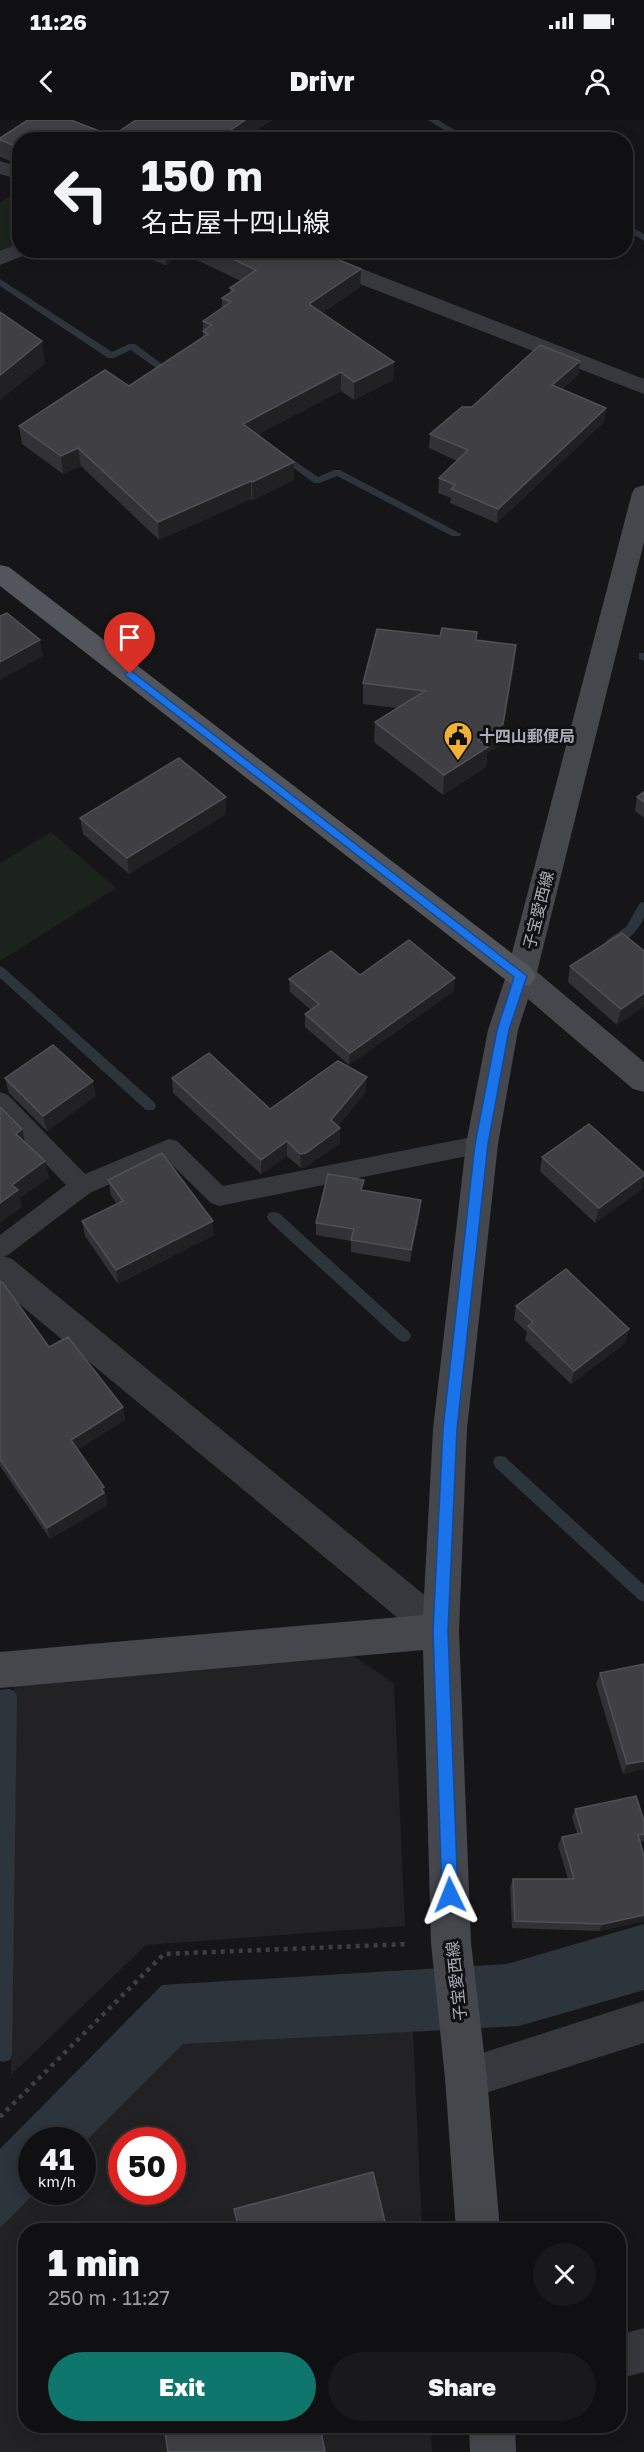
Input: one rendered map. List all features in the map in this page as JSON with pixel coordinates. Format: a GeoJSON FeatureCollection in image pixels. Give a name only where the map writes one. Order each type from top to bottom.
{"type":"FeatureCollection","features":[{"type":"Feature","properties":{"kind":"main road","name":"子宝愛西線"},"geometry":{"type":"LineString","coordinates":[[477,2223],[466,2078],[451,1943],[441,1631],[450,1429],[482,1144],[503,1030],[521,976],[644,493]]}},
{"type":"Feature","properties":{"kind":"main road"},"geometry":{"type":"LineString","coordinates":[[0,573],[521,976],[644,1080]]}},
{"type":"Feature","properties":{"kind":"main road"},"geometry":{"type":"LineString","coordinates":[[0,1670],[441,1631]]}},
{"type":"Feature","properties":{"kind":"main road"},"geometry":{"type":"LineString","coordinates":[[492,2433],[493,2452]]}},
{"type":"Feature","properties":{"kind":"street"},"geometry":{"type":"LineString","coordinates":[[313,258],[644,387]]}},
{"type":"Feature","properties":{"kind":"street"},"geometry":{"type":"LineString","coordinates":[[0,1269],[441,1631]]}},
{"type":"Feature","properties":{"kind":"street"},"geometry":{"type":"LineString","coordinates":[[466,2078],[644,2022]]}},
{"type":"Feature","properties":{"kind":"street"},"geometry":{"type":"LineString","coordinates":[[626,2354],[644,2350]]}},
{"type":"Feature","properties":{"kind":"lane"},"geometry":{"type":"LineString","coordinates":[[0,1101],[82,1186]]}},
{"type":"Feature","properties":{"kind":"lane"},"geometry":{"type":"LineString","coordinates":[[0,1248],[82,1186],[168,1148],[219,1196],[482,1144]]}},
{"type":"Feature","properties":{"kind":"path"},"geometry":{"type":"LineString","coordinates":[[0,2117],[164,1954],[451,1943]]}},
{"type":"Feature","properties":{"kind":"shaded area"},"geometry":{"type":"Polygon","coordinates":[[[12,195],[12,247],[0,254],[0,202],[12,195]]]}},
{"type":"Feature","properties":{"kind":"shaded area"},"geometry":{"type":"Polygon","coordinates":[[[51,832],[116,888],[0,961],[0,863],[51,832]]]}},
{"type":"Feature","properties":{"kind":"shaded area"},"geometry":{"type":"Polygon","coordinates":[[[352,1655],[394,1683],[405,1926],[146,1945],[11,2075],[14,1684],[352,1655]]]}},
{"type":"Feature","properties":{"kind":"shaded area"},"geometry":{"type":"Polygon","coordinates":[[[644,1924],[644,1990],[519,2026],[183,2044],[96,2131],[96,2127],[22,2127],[162,1985],[507,1964],[644,1924]]]}},
{"type":"Feature","properties":{"kind":"shaded area"},"geometry":{"type":"Polygon","coordinates":[[[413,2031],[422,2223],[18,2223],[18,2433],[431,2433],[432,2452],[0,2452],[0,2228],[23,2205],[96,2205],[96,2131],[183,2044],[413,2031]]]}},
{"type":"Feature","properties":{"kind":"shaded area"},"geometry":{"type":"Polygon","coordinates":[[[18,2131],[18,2205],[23,2205],[0,2228],[0,2149],[18,2131]]]}},
{"type":"Feature","properties":{"kind":"building"},"geometry":{"type":"Polygon","coordinates":[[[28,120],[71,120],[102,132],[12,132],[12,145],[0,138],[28,120]]]}},
{"type":"Feature","properties":{"kind":"building"},"geometry":{"type":"Polygon","coordinates":[[[136,120],[245,120],[228,132],[118,132],[136,120]]]}},
{"type":"Feature","properties":{"kind":"building"},"geometry":{"type":"Polygon","coordinates":[[[231,258],[334,258],[361,269],[309,304],[394,362],[354,382],[341,372],[243,424],[294,462],[158,522],[78,448],[61,456],[19,426],[105,370],[129,386],[208,334],[203,331],[212,325],[203,321],[231,302],[222,298],[234,290],[230,288],[256,270],[231,258]]]}},
{"type":"Feature","properties":{"kind":"building"},"geometry":{"type":"Polygon","coordinates":[[[0,312],[42,341],[0,375],[0,312]]]}},
{"type":"Feature","properties":{"kind":"building"},"geometry":{"type":"Polygon","coordinates":[[[540,345],[580,361],[552,385],[606,408],[498,509],[451,489],[455,485],[439,478],[468,450],[430,434],[462,407],[472,407],[540,345]]]}},
{"type":"Feature","properties":{"kind":"building"},"geometry":{"type":"Polygon","coordinates":[[[7,613],[40,640],[0,662],[0,616],[7,613]]]}},
{"type":"Feature","properties":{"kind":"building"},"geometry":{"type":"Polygon","coordinates":[[[442,628],[477,632],[476,640],[516,645],[503,724],[478,740],[488,747],[444,775],[375,722],[425,691],[363,683],[377,629],[440,636],[442,628]]]}},
{"type":"Feature","properties":{"kind":"building"},"geometry":{"type":"Polygon","coordinates":[[[179,758],[226,797],[127,858],[80,818],[179,758]]]}},
{"type":"Feature","properties":{"kind":"building"},"geometry":{"type":"Polygon","coordinates":[[[644,792],[644,802],[637,797],[644,792]]]}},
{"type":"Feature","properties":{"kind":"building"},"geometry":{"type":"Polygon","coordinates":[[[622,933],[644,951],[644,993],[621,1009],[570,966],[622,933]]]}},
{"type":"Feature","properties":{"kind":"building"},"geometry":{"type":"Polygon","coordinates":[[[409,940],[455,978],[350,1053],[305,1014],[319,1004],[289,979],[331,951],[360,975],[409,940]]]}},
{"type":"Feature","properties":{"kind":"building"},"geometry":{"type":"Polygon","coordinates":[[[53,1045],[93,1081],[43,1116],[5,1078],[53,1045]]]}},
{"type":"Feature","properties":{"kind":"building"},"geometry":{"type":"Polygon","coordinates":[[[209,1053],[270,1109],[338,1061],[367,1077],[331,1120],[340,1128],[306,1153],[300,1154],[287,1141],[261,1160],[172,1078],[209,1053]]]}},
{"type":"Feature","properties":{"kind":"building"},"geometry":{"type":"Polygon","coordinates":[[[0,1107],[22,1129],[16,1134],[45,1161],[12,1185],[18,1190],[0,1203],[0,1107]]]}},
{"type":"Feature","properties":{"kind":"building"},"geometry":{"type":"Polygon","coordinates":[[[589,1124],[644,1173],[599,1208],[542,1157],[589,1124]]]}},
{"type":"Feature","properties":{"kind":"building"},"geometry":{"type":"Polygon","coordinates":[[[162,1153],[213,1221],[116,1270],[82,1221],[123,1201],[108,1180],[162,1153]]]}},
{"type":"Feature","properties":{"kind":"building"},"geometry":{"type":"Polygon","coordinates":[[[328,1174],[364,1180],[361,1190],[421,1200],[411,1250],[351,1240],[354,1229],[316,1223],[328,1174]]]}},
{"type":"Feature","properties":{"kind":"building"},"geometry":{"type":"Polygon","coordinates":[[[566,1269],[629,1329],[574,1371],[528,1326],[533,1322],[516,1306],[566,1269]]]}},
{"type":"Feature","properties":{"kind":"building"},"geometry":{"type":"Polygon","coordinates":[[[0,1281],[49,1347],[68,1337],[123,1407],[71,1440],[104,1487],[101,1488],[104,1493],[47,1528],[0,1459],[0,1281]]]}},
{"type":"Feature","properties":{"kind":"building"},"geometry":{"type":"Polygon","coordinates":[[[644,1664],[644,1761],[627,1764],[600,1673],[644,1664]]]}},
{"type":"Feature","properties":{"kind":"building"},"geometry":{"type":"Polygon","coordinates":[[[636,1796],[644,1821],[644,1834],[638,1835],[644,1856],[644,1915],[603,1924],[515,1921],[513,1879],[574,1879],[562,1837],[582,1833],[575,1809],[636,1796]]]}},
{"type":"Feature","properties":{"kind":"building"},"geometry":{"type":"Polygon","coordinates":[[[373,2172],[385,2223],[237,2223],[234,2209],[373,2172]]]}},
{"type":"Feature","properties":{"kind":"building"},"geometry":{"type":"Polygon","coordinates":[[[165,2433],[321,2433],[325,2452],[168,2452],[165,2433]]]}},
{"type":"Feature","properties":{"kind":"waterway"},"geometry":{"type":"LineString","coordinates":[[432,120],[453,132]]}},
{"type":"Feature","properties":{"kind":"waterway"},"geometry":{"type":"LineString","coordinates":[[633,231],[644,238]]}},
{"type":"Feature","properties":{"kind":"waterway"},"geometry":{"type":"LineString","coordinates":[[0,282],[111,356],[132,346],[173,376]]}},
{"type":"Feature","properties":{"kind":"waterway"},"geometry":{"type":"LineString","coordinates":[[280,454],[317,481],[337,472],[456,534]]}},
{"type":"Feature","properties":{"kind":"waterway"},"geometry":{"type":"LineString","coordinates":[[611,943],[630,930],[644,906]]}},
{"type":"Feature","properties":{"kind":"waterway"},"geometry":{"type":"LineString","coordinates":[[0,971],[150,1106]]}},
{"type":"Feature","properties":{"kind":"waterway"},"geometry":{"type":"LineString","coordinates":[[274,1217],[404,1336]]}},
{"type":"Feature","properties":{"kind":"waterway"},"geometry":{"type":"LineString","coordinates":[[500,1462],[644,1595]]}},
{"type":"Feature","properties":{"kind":"waterway"},"geometry":{"type":"LineString","coordinates":[[0,1697],[9,1696],[4,2054]]}},
{"type":"Feature","properties":{"kind":"place","name":"十四山郵便局"},"geometry":{"type":"Point","coordinates":[458,762]}},
{"type":"Feature","properties":{"kind":"route"},"geometry":{"type":"LineString","coordinates":[[130,674],[521,976],[503,1030],[482,1144],[450,1429],[441,1631],[450,1895]]}}]}
